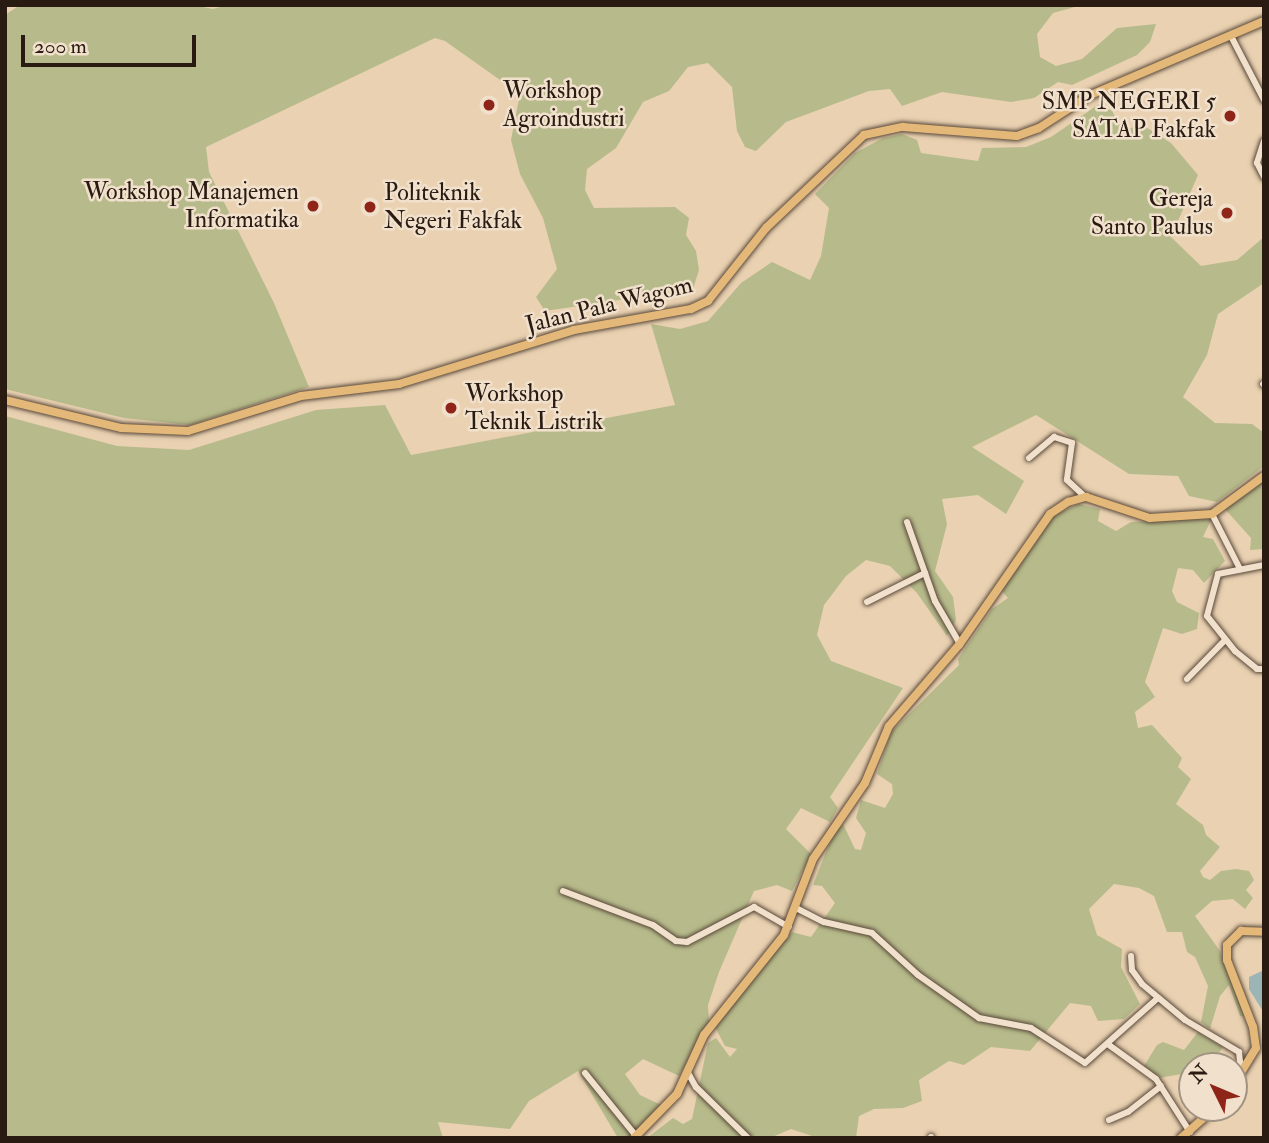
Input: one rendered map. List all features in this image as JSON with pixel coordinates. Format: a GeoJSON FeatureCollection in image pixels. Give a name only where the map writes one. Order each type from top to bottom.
{"type":"FeatureCollection","features":[{"type":"Feature","properties":{"kind":"main road","name":"Jalan Pala Wagom"},"geometry":{"type":"LineString","coordinates":[[5,400],[121,428],[188,431],[302,396],[399,384],[574,330],[691,309],[708,301],[766,228],[864,135],[903,127],[1017,136],[1039,128],[1088,96],[1232,38],[1264,21]]}},
{"type":"Feature","properties":{"kind":"main road"},"geometry":{"type":"LineString","coordinates":[[635,1137],[677,1094],[711,1024],[789,927],[813,859],[865,783],[889,726],[960,644],[1050,514],[1085,497],[1150,518],[1212,514],[1264,476]]}},
{"type":"Feature","properties":{"kind":"main road"},"geometry":{"type":"LineString","coordinates":[[1248,1064],[1254,1055],[1255,1038],[1227,960],[1227,945],[1241,931],[1264,932]]}},
{"type":"Feature","properties":{"kind":"main road"},"geometry":{"type":"LineString","coordinates":[[1181,1138],[1200,1122]]}},
{"type":"Feature","properties":{"kind":"street"},"geometry":{"type":"LineString","coordinates":[[1232,38],[1264,100]]}},
{"type":"Feature","properties":{"kind":"street"},"geometry":{"type":"LineString","coordinates":[[1264,141],[1257,167],[1264,177]]}},
{"type":"Feature","properties":{"kind":"street"},"geometry":{"type":"LineString","coordinates":[[1029,458],[1054,437],[1072,443],[1067,480],[1085,497]]}},
{"type":"Feature","properties":{"kind":"street"},"geometry":{"type":"LineString","coordinates":[[1212,514],[1240,569]]}},
{"type":"Feature","properties":{"kind":"street"},"geometry":{"type":"LineString","coordinates":[[906,522],[935,601],[960,644]]}},
{"type":"Feature","properties":{"kind":"street"},"geometry":{"type":"LineString","coordinates":[[1264,565],[1221,571],[1213,582],[1208,620],[1225,640],[1257,669],[1264,669]]}},
{"type":"Feature","properties":{"kind":"street"},"geometry":{"type":"LineString","coordinates":[[867,602],[925,573]]}},
{"type":"Feature","properties":{"kind":"street"},"geometry":{"type":"LineString","coordinates":[[1187,680],[1225,640]]}},
{"type":"Feature","properties":{"kind":"street"},"geometry":{"type":"LineString","coordinates":[[563,891],[653,925],[676,941],[687,942],[754,907],[789,927]]}},
{"type":"Feature","properties":{"kind":"street"},"geometry":{"type":"LineString","coordinates":[[796,908],[824,922],[872,933],[918,975],[979,1018],[1031,1028],[1085,1063],[1109,1045],[1158,998]]}},
{"type":"Feature","properties":{"kind":"street"},"geometry":{"type":"LineString","coordinates":[[1131,956],[1136,977],[1158,998],[1185,1020],[1239,1052]]}},
{"type":"Feature","properties":{"kind":"street"},"geometry":{"type":"LineString","coordinates":[[1109,1045],[1161,1086],[1190,1132]]}},
{"type":"Feature","properties":{"kind":"street"},"geometry":{"type":"LineString","coordinates":[[687,1072],[696,1087],[748,1138]]}},
{"type":"Feature","properties":{"kind":"street"},"geometry":{"type":"LineString","coordinates":[[585,1073],[635,1137]]}},
{"type":"Feature","properties":{"kind":"street"},"geometry":{"type":"LineString","coordinates":[[1109,1120],[1128,1112],[1161,1086]]}},
{"type":"Feature","properties":{"kind":"green space"},"geometry":{"type":"Polygon","coordinates":[[[20,5],[193,5],[213,9],[227,5],[1082,5],[1053,13],[1037,34],[1040,57],[1056,66],[1082,59],[1117,28],[1156,24],[1150,42],[1137,55],[1072,85],[1058,82],[1034,98],[1011,102],[942,92],[902,106],[890,89],[869,91],[786,122],[756,151],[745,147],[737,131],[732,87],[708,63],[688,67],[669,91],[643,102],[616,148],[587,169],[585,190],[594,208],[675,207],[689,218],[686,235],[696,251],[699,270],[693,289],[545,311],[536,297],[557,269],[543,218],[520,174],[511,140],[520,94],[445,41],[435,38],[206,147],[209,172],[274,303],[309,387],[190,425],[124,418],[5,389],[5,15],[20,5]]]}},
{"type":"Feature","properties":{"kind":"green space"},"geometry":{"type":"Polygon","coordinates":[[[1099,104],[1112,111],[1123,131],[1141,124],[1171,143],[1198,175],[1171,237],[1201,266],[1237,260],[1264,237],[1264,283],[1218,314],[1207,355],[1183,397],[1215,423],[1252,424],[1264,433],[1264,466],[1217,502],[1189,496],[1178,476],[1129,474],[1036,415],[972,447],[1024,481],[1006,514],[978,495],[942,499],[947,524],[935,571],[953,597],[956,620],[947,636],[917,593],[890,566],[866,560],[846,576],[824,605],[817,635],[831,661],[903,688],[830,797],[838,808],[830,822],[801,808],[786,829],[811,854],[792,891],[777,885],[754,891],[719,972],[708,1005],[709,1023],[679,1076],[643,1059],[625,1074],[640,1095],[661,1105],[630,1138],[618,1138],[578,1071],[529,1101],[510,1129],[438,1122],[443,1138],[5,1138],[5,416],[117,446],[189,450],[316,410],[385,405],[411,455],[675,405],[651,324],[680,329],[708,321],[741,283],[772,262],[810,280],[821,256],[829,208],[815,194],[855,153],[883,138],[902,134],[917,140],[921,153],[978,161],[982,148],[1026,147],[1051,137],[1099,104]]]}},
{"type":"Feature","properties":{"kind":"green space"},"geometry":{"type":"Polygon","coordinates":[[[1264,480],[1264,549],[1250,550],[1251,538],[1224,508],[1264,480]]]}},
{"type":"Feature","properties":{"kind":"green space"},"geometry":{"type":"Polygon","coordinates":[[[1079,504],[1100,509],[1098,521],[1116,531],[1131,522],[1212,518],[1203,537],[1213,539],[1225,561],[1204,583],[1193,570],[1178,568],[1172,591],[1177,602],[1199,613],[1197,629],[1182,634],[1163,628],[1145,682],[1155,697],[1135,712],[1138,728],[1152,725],[1182,758],[1178,767],[1191,779],[1176,804],[1203,825],[1206,835],[1220,847],[1200,871],[1203,877],[1210,880],[1221,871],[1236,869],[1249,871],[1254,880],[1246,890],[1253,898],[1245,909],[1233,899],[1212,901],[1195,916],[1220,951],[1245,1017],[1240,1016],[1229,985],[1220,996],[1210,1029],[1201,1022],[1208,986],[1195,957],[1187,952],[1182,932],[1167,932],[1154,896],[1139,888],[1114,884],[1089,909],[1097,935],[1122,949],[1121,967],[1140,1004],[1124,1019],[1098,1021],[1091,1006],[1070,1003],[1030,1051],[991,1047],[964,1065],[949,1061],[919,1080],[922,1101],[903,1108],[874,1109],[859,1116],[856,1138],[818,1138],[791,1129],[770,1138],[647,1138],[673,1118],[683,1124],[692,1119],[708,1043],[716,1038],[730,1057],[737,1049],[725,1046],[715,1027],[792,932],[811,937],[835,903],[822,886],[813,885],[833,834],[843,824],[855,849],[861,850],[866,833],[856,818],[861,800],[885,808],[893,794],[892,784],[877,774],[891,732],[959,665],[958,659],[992,609],[1008,598],[1002,591],[1054,515],[1079,504]]]}},
{"type":"Feature","properties":{"kind":"green space"},"geometry":{"type":"Polygon","coordinates":[[[1198,1032],[1223,1047],[1219,1052],[1178,1052],[1178,1075],[1159,1078],[1144,1066],[1157,1045],[1163,1042],[1184,1050],[1198,1032]]]}},
{"type":"Feature","properties":{"kind":"water"},"geometry":{"type":"Polygon","coordinates":[[[1264,970],[1264,1013],[1249,989],[1249,977],[1264,970]]]}},
{"type":"Feature","properties":{"kind":"place","name":"Workshop Agroindustri"},"geometry":{"type":"Point","coordinates":[489,105]}},
{"type":"Feature","properties":{"kind":"place","name":"SMP NEGERI 5 SATAP Fakfak"},"geometry":{"type":"Point","coordinates":[1230,116]}},
{"type":"Feature","properties":{"kind":"place","name":"Workshop Manajemen Informatika"},"geometry":{"type":"Point","coordinates":[313,206]}},
{"type":"Feature","properties":{"kind":"place","name":"Politeknik Negeri Fakfak"},"geometry":{"type":"Point","coordinates":[370,207]}},
{"type":"Feature","properties":{"kind":"place","name":"Gereja Santo Paulus"},"geometry":{"type":"Point","coordinates":[1227,213]}},
{"type":"Feature","properties":{"kind":"place","name":"Workshop Teknik Listrik"},"geometry":{"type":"Point","coordinates":[451,408]}}]}
